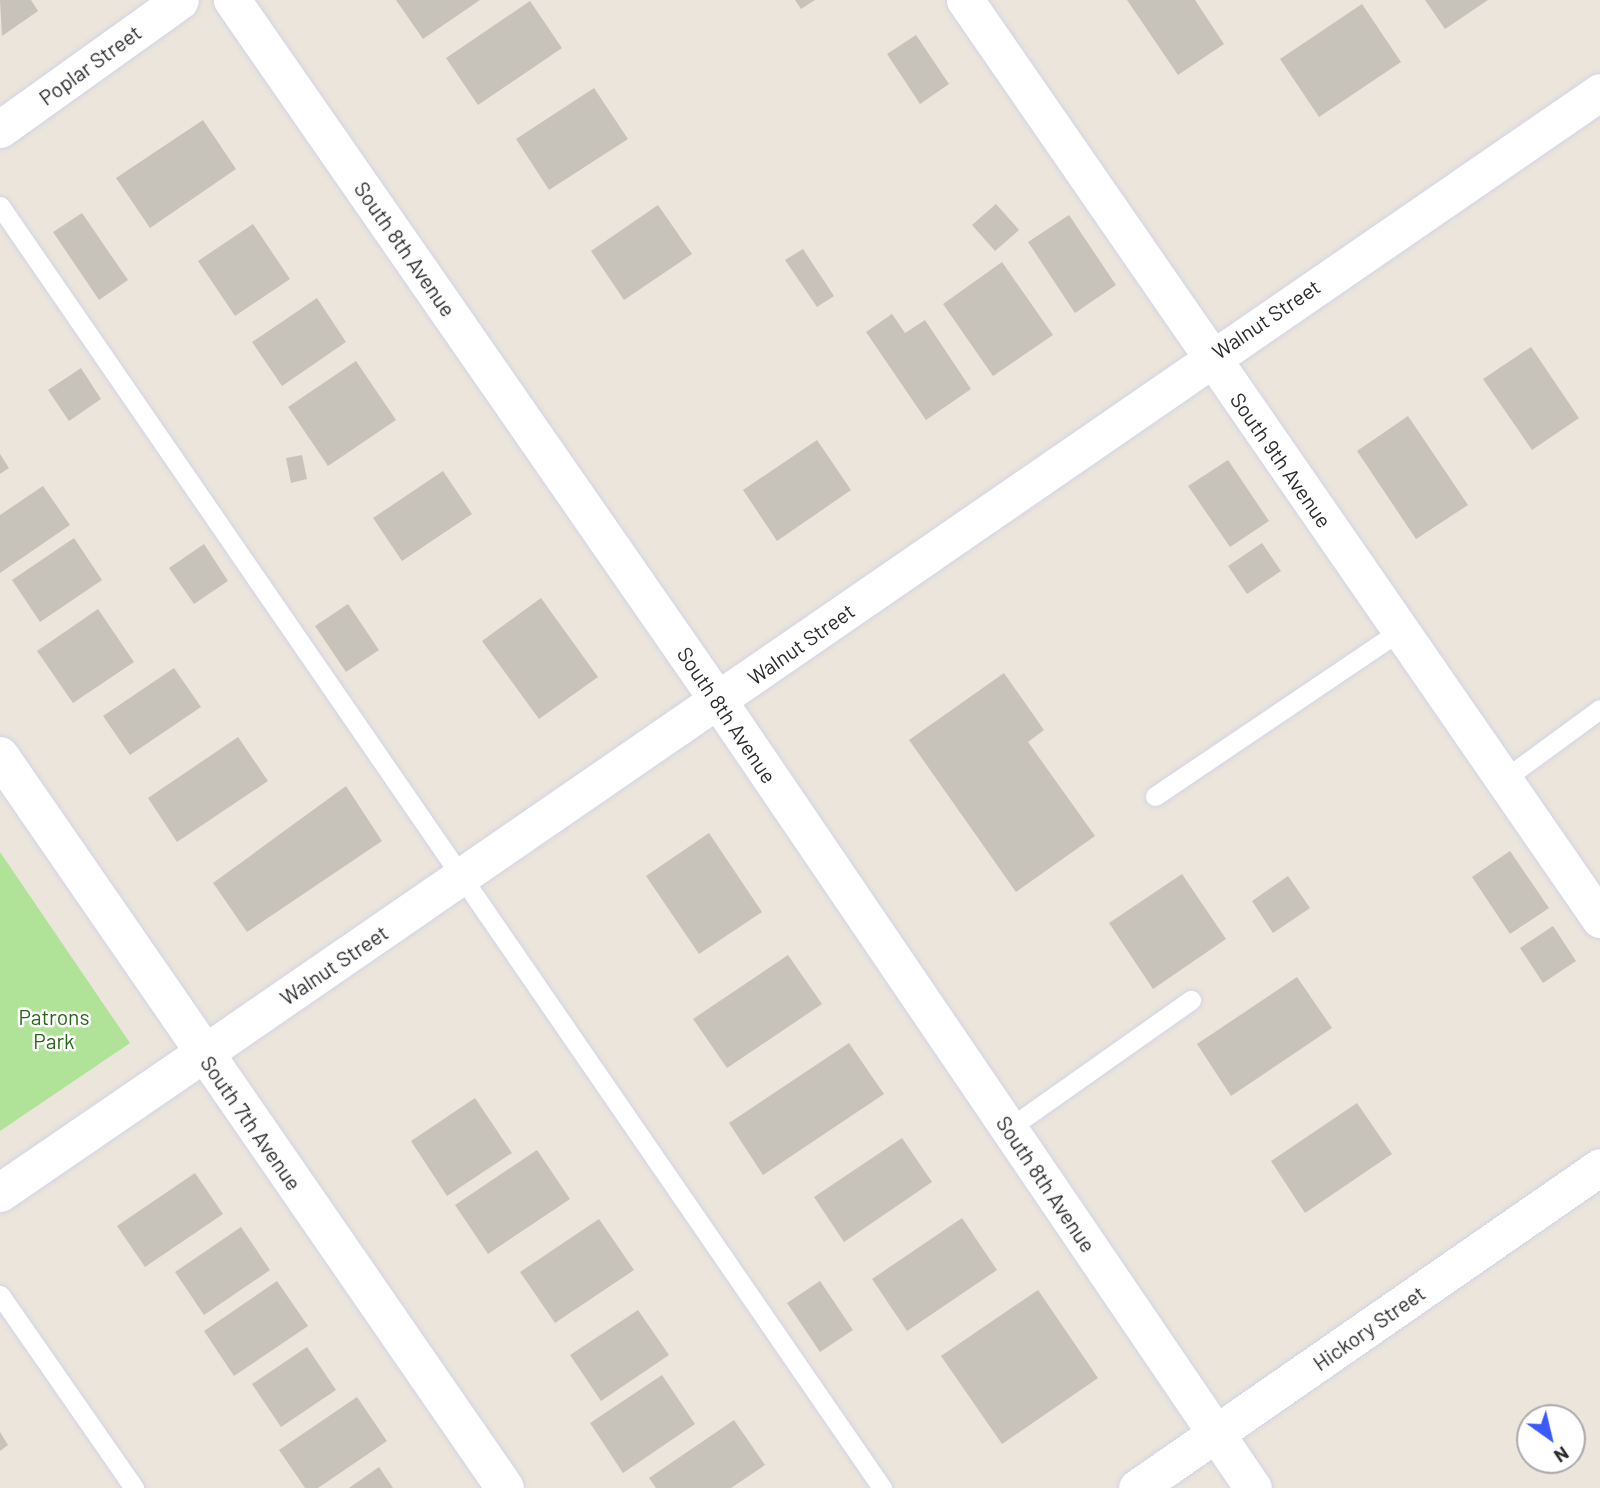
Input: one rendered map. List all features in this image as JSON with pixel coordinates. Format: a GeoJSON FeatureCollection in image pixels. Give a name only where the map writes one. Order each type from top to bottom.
{"type":"FeatureCollection","features":[{"type":"Feature","properties":{"kind":"main road","name":"South 7th Avenue"},"geometry":{"type":"LineString","coordinates":[[0,756],[203,1054],[505,1488]]}},
{"type":"Feature","properties":{"kind":"main road","name":"Walnut Street"},"geometry":{"type":"LineString","coordinates":[[0,1193],[203,1054]]}},
{"type":"Feature","properties":{"kind":"street","name":"Poplar Street"},"geometry":{"type":"LineString","coordinates":[[0,129],[180,0]]}},
{"type":"Feature","properties":{"kind":"street","name":"South 8th Avenue"},"geometry":{"type":"LineString","coordinates":[[233,0],[719,702],[1253,1488]]}},
{"type":"Feature","properties":{"kind":"street","name":"South 9th Avenue"},"geometry":{"type":"LineString","coordinates":[[965,0],[1600,919]]}},
{"type":"Feature","properties":{"kind":"street","name":"Walnut Street"},"geometry":{"type":"LineString","coordinates":[[203,1054],[719,702],[1210,357],[1600,92]]}},
{"type":"Feature","properties":{"kind":"street","name":"Hickory Street"},"geometry":{"type":"LineString","coordinates":[[1137,1488],[1600,1167]]}},
{"type":"Feature","properties":{"kind":"lane"},"geometry":{"type":"LineString","coordinates":[[0,206],[882,1488]]}},
{"type":"Feature","properties":{"kind":"lane"},"geometry":{"type":"LineString","coordinates":[[1155,796],[1400,631]]}},
{"type":"Feature","properties":{"kind":"lane"},"geometry":{"type":"LineString","coordinates":[[1503,780],[1600,709]]}},
{"type":"Feature","properties":{"kind":"lane"},"geometry":{"type":"LineString","coordinates":[[1008,1129],[1191,1000]]}},
{"type":"Feature","properties":{"kind":"lane"},"geometry":{"type":"LineString","coordinates":[[0,1295],[134,1488]]}},
{"type":"Feature","properties":{"kind":"green space","name":"Patrons Park"},"geometry":{"type":"Polygon","coordinates":[[[0,852],[130,1043],[0,1131],[0,852]]]}},
{"type":"Feature","properties":{"kind":"building"},"geometry":{"type":"Polygon","coordinates":[[[0,0],[31,0],[38,11],[2,36],[0,0]]]}},
{"type":"Feature","properties":{"kind":"building"},"geometry":{"type":"Polygon","coordinates":[[[396,0],[480,0],[423,39],[396,0]]]}},
{"type":"Feature","properties":{"kind":"building"},"geometry":{"type":"Polygon","coordinates":[[[795,0],[815,0],[801,9],[795,0]]]}},
{"type":"Feature","properties":{"kind":"building"},"geometry":{"type":"Polygon","coordinates":[[[1127,0],[1195,0],[1224,44],[1178,75],[1127,0]]]}},
{"type":"Feature","properties":{"kind":"building"},"geometry":{"type":"Polygon","coordinates":[[[1425,0],[1488,0],[1445,29],[1425,0]]]}},
{"type":"Feature","properties":{"kind":"building"},"geometry":{"type":"Polygon","coordinates":[[[530,1],[562,48],[478,105],[446,58],[530,1]]]}},
{"type":"Feature","properties":{"kind":"building"},"geometry":{"type":"Polygon","coordinates":[[[1362,4],[1401,62],[1319,117],[1280,59],[1362,4]]]}},
{"type":"Feature","properties":{"kind":"building"},"geometry":{"type":"Polygon","coordinates":[[[916,35],[949,84],[920,104],[887,54],[916,35]]]}},
{"type":"Feature","properties":{"kind":"building"},"geometry":{"type":"Polygon","coordinates":[[[594,88],[628,139],[549,190],[516,139],[594,88]]]}},
{"type":"Feature","properties":{"kind":"building"},"geometry":{"type":"Polygon","coordinates":[[[203,120],[236,169],[150,228],[116,178],[203,120]]]}},
{"type":"Feature","properties":{"kind":"building"},"geometry":{"type":"Polygon","coordinates":[[[996,204],[1019,230],[995,251],[972,225],[996,204]]]}},
{"type":"Feature","properties":{"kind":"building"},"geometry":{"type":"Polygon","coordinates":[[[658,205],[692,254],[624,300],[591,251],[658,205]]]}},
{"type":"Feature","properties":{"kind":"building"},"geometry":{"type":"Polygon","coordinates":[[[82,213],[128,280],[99,300],[53,232],[82,213]]]}},
{"type":"Feature","properties":{"kind":"building"},"geometry":{"type":"Polygon","coordinates":[[[1069,215],[1116,285],[1075,313],[1028,242],[1069,215]]]}},
{"type":"Feature","properties":{"kind":"building"},"geometry":{"type":"Polygon","coordinates":[[[253,224],[290,279],[235,316],[198,261],[253,224]]]}},
{"type":"Feature","properties":{"kind":"building"},"geometry":{"type":"Polygon","coordinates":[[[803,249],[834,296],[817,307],[785,260],[803,249]]]}},
{"type":"Feature","properties":{"kind":"building"},"geometry":{"type":"Polygon","coordinates":[[[1002,262],[1053,335],[993,376],[943,304],[1002,262]]]}},
{"type":"Feature","properties":{"kind":"building"},"geometry":{"type":"Polygon","coordinates":[[[317,298],[346,342],[282,386],[252,342],[317,298]]]}},
{"type":"Feature","properties":{"kind":"building"},"geometry":{"type":"Polygon","coordinates":[[[892,314],[905,333],[925,320],[971,389],[926,420],[866,332],[892,314]]]}},
{"type":"Feature","properties":{"kind":"building"},"geometry":{"type":"Polygon","coordinates":[[[1531,347],[1579,418],[1532,450],[1483,379],[1531,347]]]}},
{"type":"Feature","properties":{"kind":"building"},"geometry":{"type":"Polygon","coordinates":[[[356,361],[396,420],[328,466],[288,407],[356,361]]]}},
{"type":"Feature","properties":{"kind":"building"},"geometry":{"type":"Polygon","coordinates":[[[81,368],[101,399],[69,421],[48,390],[81,368]]]}},
{"type":"Feature","properties":{"kind":"building"},"geometry":{"type":"Polygon","coordinates":[[[1408,416],[1468,505],[1416,539],[1357,451],[1408,416]]]}},
{"type":"Feature","properties":{"kind":"building"},"geometry":{"type":"Polygon","coordinates":[[[817,440],[851,490],[777,541],[743,490],[817,440]]]}},
{"type":"Feature","properties":{"kind":"building"},"geometry":{"type":"Polygon","coordinates":[[[0,454],[9,468],[0,474],[0,454]]]}},
{"type":"Feature","properties":{"kind":"building"},"geometry":{"type":"Polygon","coordinates":[[[302,455],[307,479],[291,483],[286,458],[302,455]]]}},
{"type":"Feature","properties":{"kind":"building"},"geometry":{"type":"Polygon","coordinates":[[[1228,460],[1269,521],[1230,547],[1188,486],[1228,460]]]}},
{"type":"Feature","properties":{"kind":"building"},"geometry":{"type":"Polygon","coordinates":[[[443,471],[472,514],[402,561],[373,518],[443,471]]]}},
{"type":"Feature","properties":{"kind":"building"},"geometry":{"type":"Polygon","coordinates":[[[43,486],[70,525],[0,573],[0,515],[43,486]]]}},
{"type":"Feature","properties":{"kind":"building"},"geometry":{"type":"Polygon","coordinates":[[[74,538],[102,580],[40,622],[12,580],[74,538]]]}},
{"type":"Feature","properties":{"kind":"building"},"geometry":{"type":"Polygon","coordinates":[[[1262,543],[1281,571],[1247,594],[1228,566],[1262,543]]]}},
{"type":"Feature","properties":{"kind":"building"},"geometry":{"type":"Polygon","coordinates":[[[204,544],[228,581],[194,604],[169,568],[204,544]]]}},
{"type":"Feature","properties":{"kind":"building"},"geometry":{"type":"Polygon","coordinates":[[[541,598],[598,677],[539,719],[482,641],[541,598]]]}},
{"type":"Feature","properties":{"kind":"building"},"geometry":{"type":"Polygon","coordinates":[[[348,604],[379,650],[346,672],[315,626],[348,604]]]}},
{"type":"Feature","properties":{"kind":"building"},"geometry":{"type":"Polygon","coordinates":[[[98,609],[134,662],[73,703],[37,651],[98,609]]]}},
{"type":"Feature","properties":{"kind":"building"},"geometry":{"type":"Polygon","coordinates":[[[174,668],[201,707],[130,755],[103,716],[174,668]]]}},
{"type":"Feature","properties":{"kind":"building"},"geometry":{"type":"Polygon","coordinates":[[[1004,673],[1044,730],[1028,742],[1095,836],[1016,892],[909,740],[1004,673]]]}},
{"type":"Feature","properties":{"kind":"building"},"geometry":{"type":"Polygon","coordinates":[[[238,737],[268,781],[177,842],[148,798],[238,737]]]}},
{"type":"Feature","properties":{"kind":"building"},"geometry":{"type":"Polygon","coordinates":[[[346,786],[382,841],[247,932],[213,883],[346,786]]]}},
{"type":"Feature","properties":{"kind":"building"},"geometry":{"type":"Polygon","coordinates":[[[709,833],[762,912],[699,954],[646,876],[709,833]]]}},
{"type":"Feature","properties":{"kind":"building"},"geometry":{"type":"Polygon","coordinates":[[[1510,851],[1549,908],[1510,934],[1472,877],[1510,851]]]}},
{"type":"Feature","properties":{"kind":"building"},"geometry":{"type":"Polygon","coordinates":[[[1182,874],[1226,939],[1153,989],[1109,923],[1182,874]]]}},
{"type":"Feature","properties":{"kind":"building"},"geometry":{"type":"Polygon","coordinates":[[[1288,876],[1310,908],[1273,933],[1252,901],[1288,876]]]}},
{"type":"Feature","properties":{"kind":"building"},"geometry":{"type":"Polygon","coordinates":[[[1553,926],[1576,961],[1543,983],[1520,948],[1553,926]]]}},
{"type":"Feature","properties":{"kind":"building"},"geometry":{"type":"Polygon","coordinates":[[[788,955],[822,1004],[727,1068],[693,1019],[788,955]]]}},
{"type":"Feature","properties":{"kind":"building"},"geometry":{"type":"Polygon","coordinates":[[[1297,977],[1332,1028],[1231,1096],[1197,1044],[1297,977]]]}},
{"type":"Feature","properties":{"kind":"building"},"geometry":{"type":"Polygon","coordinates":[[[849,1043],[884,1094],[763,1175],[729,1123],[849,1043]]]}},
{"type":"Feature","properties":{"kind":"building"},"geometry":{"type":"Polygon","coordinates":[[[475,1098],[512,1153],[447,1196],[411,1141],[475,1098]]]}},
{"type":"Feature","properties":{"kind":"building"},"geometry":{"type":"Polygon","coordinates":[[[1357,1103],[1392,1154],[1305,1213],[1271,1161],[1357,1103]]]}},
{"type":"Feature","properties":{"kind":"building"},"geometry":{"type":"Polygon","coordinates":[[[902,1138],[932,1182],[844,1242],[814,1197],[902,1138]]]}},
{"type":"Feature","properties":{"kind":"building"},"geometry":{"type":"Polygon","coordinates":[[[537,1150],[570,1199],[488,1254],[455,1205],[537,1150]]]}},
{"type":"Feature","properties":{"kind":"building"},"geometry":{"type":"Polygon","coordinates":[[[195,1173],[223,1214],[145,1267],[117,1226],[195,1173]]]}},
{"type":"Feature","properties":{"kind":"building"},"geometry":{"type":"Polygon","coordinates":[[[962,1218],[997,1270],[907,1331],[872,1279],[962,1218]]]}},
{"type":"Feature","properties":{"kind":"building"},"geometry":{"type":"Polygon","coordinates":[[[599,1219],[634,1270],[555,1323],[520,1272],[599,1219]]]}},
{"type":"Feature","properties":{"kind":"building"},"geometry":{"type":"Polygon","coordinates":[[[241,1227],[270,1270],[204,1315],[175,1272],[241,1227]]]}},
{"type":"Feature","properties":{"kind":"building"},"geometry":{"type":"Polygon","coordinates":[[[277,1281],[308,1326],[234,1376],[204,1331],[277,1281]]]}},
{"type":"Feature","properties":{"kind":"building"},"geometry":{"type":"Polygon","coordinates":[[[820,1281],[853,1330],[820,1352],[787,1303],[820,1281]]]}},
{"type":"Feature","properties":{"kind":"building"},"geometry":{"type":"Polygon","coordinates":[[[1038,1290],[1098,1378],[1002,1444],[941,1356],[1038,1290]]]}},
{"type":"Feature","properties":{"kind":"building"},"geometry":{"type":"Polygon","coordinates":[[[638,1310],[669,1355],[601,1401],[570,1355],[638,1310]]]}},
{"type":"Feature","properties":{"kind":"building"},"geometry":{"type":"Polygon","coordinates":[[[307,1347],[336,1390],[281,1427],[252,1384],[307,1347]]]}},
{"type":"Feature","properties":{"kind":"building"},"geometry":{"type":"Polygon","coordinates":[[[662,1375],[695,1424],[623,1473],[590,1423],[662,1375]]]}},
{"type":"Feature","properties":{"kind":"building"},"geometry":{"type":"Polygon","coordinates":[[[357,1397],[387,1441],[318,1488],[305,1488],[279,1450],[357,1397]]]}},
{"type":"Feature","properties":{"kind":"building"},"geometry":{"type":"Polygon","coordinates":[[[734,1420],[765,1465],[731,1488],[656,1488],[649,1478],[734,1420]]]}},
{"type":"Feature","properties":{"kind":"building"},"geometry":{"type":"Polygon","coordinates":[[[0,1432],[8,1445],[0,1451],[0,1432]]]}},
{"type":"Feature","properties":{"kind":"building"},"geometry":{"type":"Polygon","coordinates":[[[379,1467],[393,1488],[349,1488],[379,1467]]]}}]}
